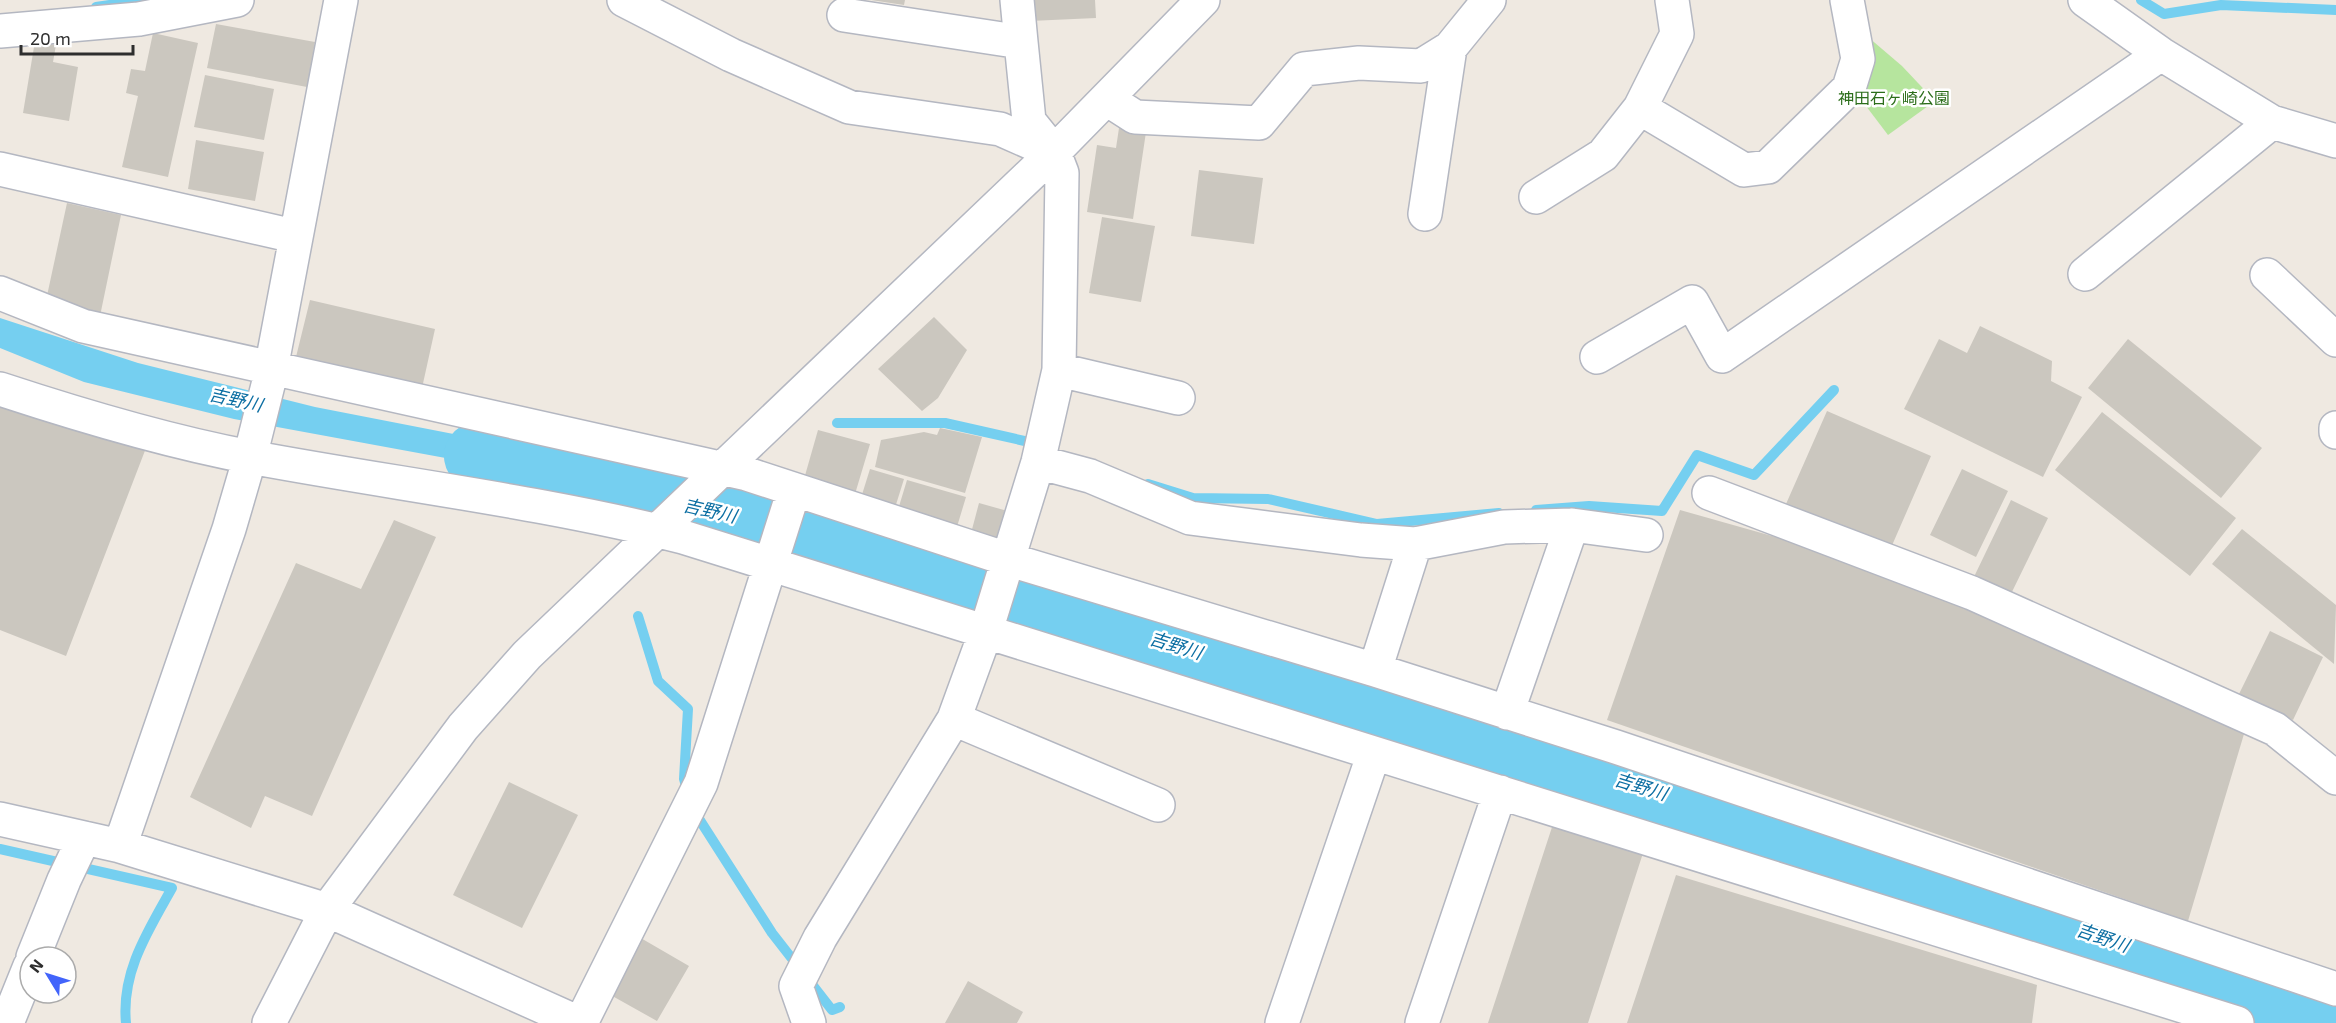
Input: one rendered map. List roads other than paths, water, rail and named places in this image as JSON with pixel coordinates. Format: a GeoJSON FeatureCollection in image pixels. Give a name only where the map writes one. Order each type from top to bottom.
{"type":"FeatureCollection","features":[{"type":"Feature","properties":{"kind":"street"},"geometry":{"type":"LineString","coordinates":[[0,31],[139,19],[237,0]]}},
{"type":"Feature","properties":{"kind":"street"},"geometry":{"type":"LineString","coordinates":[[120,846],[225,540],[252,445],[269,376],[341,0]]}},
{"type":"Feature","properties":{"kind":"street"},"geometry":{"type":"LineString","coordinates":[[624,0],[731,56],[849,107],[1000,129],[1054,153]]}},
{"type":"Feature","properties":{"kind":"street"},"geometry":{"type":"LineString","coordinates":[[809,1023],[796,986],[820,938],[954,719],[986,627],[1041,450],[1059,370],[1062,173],[1054,153],[1029,121],[1017,0]]}},
{"type":"Feature","properties":{"kind":"street"},"geometry":{"type":"LineString","coordinates":[[269,1023],[327,910],[463,727],[527,655],[1054,153],[1203,0]]}},
{"type":"Feature","properties":{"kind":"street"},"geometry":{"type":"LineString","coordinates":[[1107,99],[1135,117],[1259,123],[1304,69],[1359,63],[1421,66],[1450,48],[1489,0]]}},
{"type":"Feature","properties":{"kind":"street"},"geometry":{"type":"LineString","coordinates":[[1536,197],[1604,155],[1640,108],[1677,34],[1672,0]]}},
{"type":"Feature","properties":{"kind":"street"},"geometry":{"type":"LineString","coordinates":[[1640,108],[1744,170],[1768,167],[1849,88],[1858,59],[1847,0]]}},
{"type":"Feature","properties":{"kind":"street"},"geometry":{"type":"LineString","coordinates":[[2085,0],[2161,54],[2272,122],[2336,141]]}},
{"type":"Feature","properties":{"kind":"street"},"geometry":{"type":"LineString","coordinates":[[844,15],[1021,42]]}},
{"type":"Feature","properties":{"kind":"street"},"geometry":{"type":"LineString","coordinates":[[1425,214],[1450,48]]}},
{"type":"Feature","properties":{"kind":"street"},"geometry":{"type":"LineString","coordinates":[[1597,357],[1692,302],[1722,356],[2161,54]]}},
{"type":"Feature","properties":{"kind":"street"},"geometry":{"type":"LineString","coordinates":[[2085,274],[2272,122]]}},
{"type":"Feature","properties":{"kind":"street"},"geometry":{"type":"LineString","coordinates":[[0,169],[294,236]]}},
{"type":"Feature","properties":{"kind":"street"},"geometry":{"type":"LineString","coordinates":[[2267,274],[2336,339]]}},
{"type":"Feature","properties":{"kind":"street"},"geometry":{"type":"LineString","coordinates":[[0,293],[83,326],[269,376],[716,475],[792,496],[1005,566],[1375,670],[2336,989]]}},
{"type":"Feature","properties":{"kind":"street"},"geometry":{"type":"LineString","coordinates":[[1059,370],[1178,398]]}},
{"type":"Feature","properties":{"kind":"street"},"geometry":{"type":"LineString","coordinates":[[0,389],[98,422],[252,445],[315,467],[666,523],[772,560],[1374,753],[2237,1023]]}},
{"type":"Feature","properties":{"kind":"street"},"geometry":{"type":"LineString","coordinates":[[1041,450],[1090,476],[1190,518],[1361,540],[1415,544],[1504,527],[1572,525],[1646,535]]}},
{"type":"Feature","properties":{"kind":"street"},"geometry":{"type":"LineString","coordinates":[[1709,493],[1972,593],[2275,729],[2336,778]]}},
{"type":"Feature","properties":{"kind":"street"},"geometry":{"type":"LineString","coordinates":[[0,819],[74,857],[120,846],[327,910],[580,1023],[700,783],[792,496]]}},
{"type":"Feature","properties":{"kind":"street"},"geometry":{"type":"LineString","coordinates":[[1507,713],[1572,525]]}},
{"type":"Feature","properties":{"kind":"street"},"geometry":{"type":"LineString","coordinates":[[1375,670],[1415,544]]}},
{"type":"Feature","properties":{"kind":"street"},"geometry":{"type":"LineString","coordinates":[[954,719],[1158,805]]}},
{"type":"Feature","properties":{"kind":"street"},"geometry":{"type":"LineString","coordinates":[[1282,1023],[1374,753]]}},
{"type":"Feature","properties":{"kind":"street"},"geometry":{"type":"LineString","coordinates":[[1422,1023],[1500,792]]}},
{"type":"Feature","properties":{"kind":"street"},"geometry":{"type":"LineString","coordinates":[[38,945],[74,857]]}},
{"type":"Feature","properties":{"kind":"street"},"geometry":{"type":"LineString","coordinates":[[8,1023],[18,997]]}},
{"type":"Feature","properties":{"kind":"water"},"geometry":{"type":"Polygon","coordinates":[[[0,318],[138,363],[315,407],[515,446],[598,496],[451,459],[234,419],[84,382],[0,348],[0,318]]]}},
{"type":"Feature","properties":{"kind":"waterway"},"geometry":{"type":"LineString","coordinates":[[96,7],[143,0]]}},
{"type":"Feature","properties":{"kind":"waterway"},"geometry":{"type":"LineString","coordinates":[[2141,0],[2164,14],[2221,5],[2336,10]]}},
{"type":"Feature","properties":{"kind":"waterway"},"geometry":{"type":"LineString","coordinates":[[1536,510],[1589,506],[1662,511],[1697,455],[1754,475],[1834,390]]}},
{"type":"Feature","properties":{"kind":"waterway"},"geometry":{"type":"LineString","coordinates":[[837,423],[945,423],[1038,444]]}},
{"type":"Feature","properties":{"kind":"waterway","name":"吉野川"},"geometry":{"type":"LineString","coordinates":[[478,456],[811,534],[1834,844],[2336,1017]]}},
{"type":"Feature","properties":{"kind":"waterway"},"geometry":{"type":"LineString","coordinates":[[1148,484],[1193,498],[1268,499],[1377,524],[1499,513]]}},
{"type":"Feature","properties":{"kind":"waterway"},"geometry":{"type":"LineString","coordinates":[[638,616],[658,681],[688,709],[684,779],[688,793]]}},
{"type":"Feature","properties":{"kind":"waterway"},"geometry":{"type":"LineString","coordinates":[[694,811],[772,933],[832,1010],[840,1007]]}},
{"type":"Feature","properties":{"kind":"waterway"},"geometry":{"type":"LineString","coordinates":[[0,849],[172,888],[138,952],[132,969],[128,986],[126,1023]]}},
{"type":"Feature","properties":{"kind":"park label","name":"神田石ヶ崎公園"},"geometry":{"type":"Point","coordinates":[1894,97]}}]}
